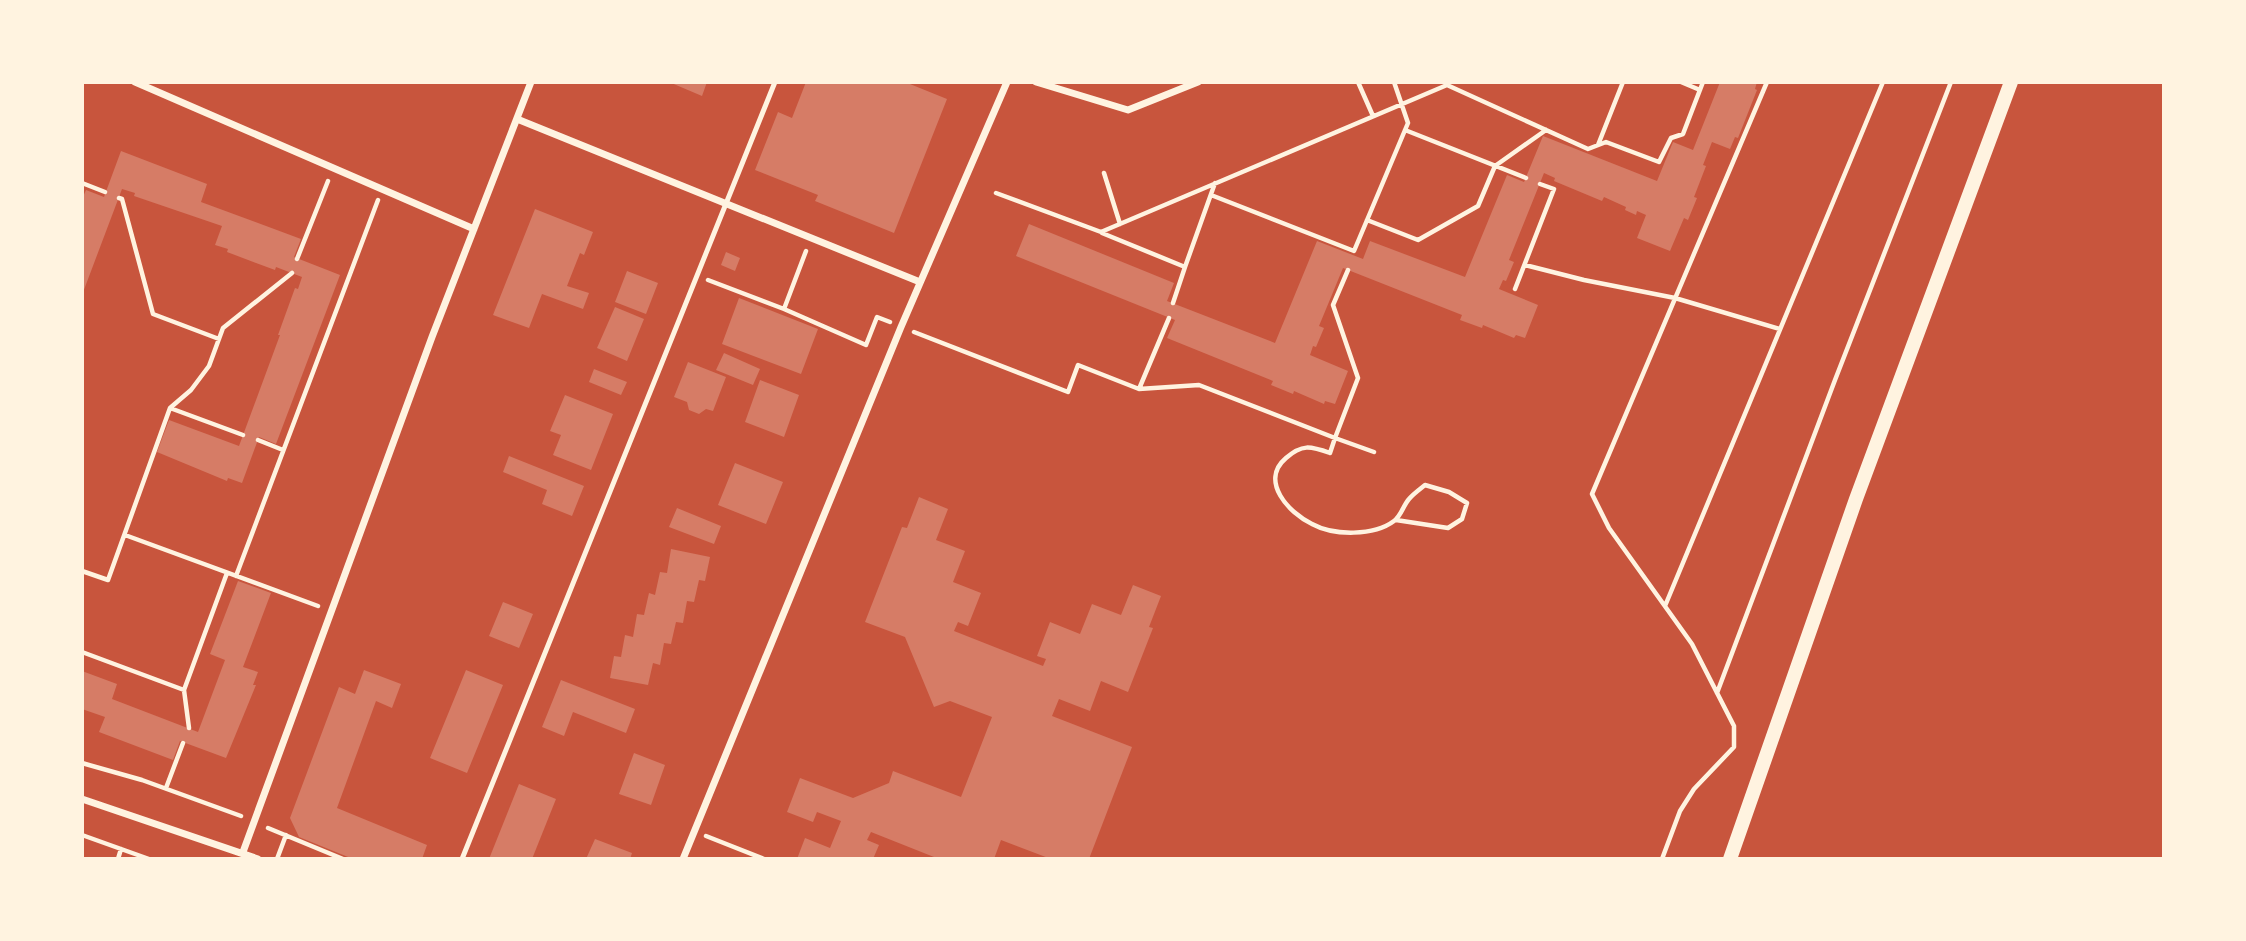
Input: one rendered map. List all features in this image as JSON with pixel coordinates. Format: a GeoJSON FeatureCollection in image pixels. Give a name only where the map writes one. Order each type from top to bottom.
{"type":"FeatureCollection","features":[{"type":"Feature","properties":{"kind":"main road"},"geometry":{"type":"LineString","coordinates":[[1730,859],[1856,499],[2011,82]]}},
{"type":"Feature","properties":{"kind":"street"},"geometry":{"type":"LineString","coordinates":[[135,82],[474,229]]}},
{"type":"Feature","properties":{"kind":"street"},"geometry":{"type":"LineString","coordinates":[[243,852],[432,337],[531,82]]}},
{"type":"Feature","properties":{"kind":"street"},"geometry":{"type":"LineString","coordinates":[[683,859],[901,327],[1007,82]]}},
{"type":"Feature","properties":{"kind":"street"},"geometry":{"type":"LineString","coordinates":[[1036,82],[1128,110],[1198,82]]}},
{"type":"Feature","properties":{"kind":"street"},"geometry":{"type":"LineString","coordinates":[[517,119],[920,282]]}},
{"type":"Feature","properties":{"kind":"street"},"geometry":{"type":"LineString","coordinates":[[82,799],[258,859]]}},
{"type":"Feature","properties":{"kind":"lane"},"geometry":{"type":"LineString","coordinates":[[463,859],[775,82]]}},
{"type":"Feature","properties":{"kind":"path"},"geometry":{"type":"LineString","coordinates":[[1358,82],[1373,116]]}},
{"type":"Feature","properties":{"kind":"path"},"geometry":{"type":"LineString","coordinates":[[1211,195],[1354,253],[1408,123],[1394,82]]}},
{"type":"Feature","properties":{"kind":"path"},"geometry":{"type":"LineString","coordinates":[[1101,232],[1454,82]]}},
{"type":"Feature","properties":{"kind":"path"},"geometry":{"type":"LineString","coordinates":[[1598,145],[1623,82]]}},
{"type":"Feature","properties":{"kind":"path"},"geometry":{"type":"LineString","coordinates":[[1681,82],[1700,90]]}},
{"type":"Feature","properties":{"kind":"path"},"geometry":{"type":"LineString","coordinates":[[1447,85],[1588,149],[1606,142],[1659,162],[1671,138],[1683,134],[1703,82]]}},
{"type":"Feature","properties":{"kind":"path"},"geometry":{"type":"LineString","coordinates":[[1662,859],[1680,811],[1694,789],[1734,747],[1734,726],[1692,644],[1609,528],[1592,494],[1767,82]]}},
{"type":"Feature","properties":{"kind":"path"},"geometry":{"type":"LineString","coordinates":[[1665,606],[1883,82]]}},
{"type":"Feature","properties":{"kind":"path"},"geometry":{"type":"LineString","coordinates":[[1717,693],[1951,82]]}},
{"type":"Feature","properties":{"kind":"path"},"geometry":{"type":"LineString","coordinates":[[1405,130],[1526,178]]}},
{"type":"Feature","properties":{"kind":"path"},"geometry":{"type":"LineString","coordinates":[[1367,219],[1418,240],[1478,206],[1495,166],[1547,130]]}},
{"type":"Feature","properties":{"kind":"path"},"geometry":{"type":"LineString","coordinates":[[297,259],[333,167]]}},
{"type":"Feature","properties":{"kind":"path"},"geometry":{"type":"LineString","coordinates":[[1104,173],[1120,224]]}},
{"type":"Feature","properties":{"kind":"path"},"geometry":{"type":"LineString","coordinates":[[1173,303],[1215,183]]}},
{"type":"Feature","properties":{"kind":"path"},"geometry":{"type":"LineString","coordinates":[[82,184],[105,192]]}},
{"type":"Feature","properties":{"kind":"path"},"geometry":{"type":"LineString","coordinates":[[1515,289],[1554,190],[1540,184]]}},
{"type":"Feature","properties":{"kind":"path"},"geometry":{"type":"LineString","coordinates":[[236,576],[382,189]]}},
{"type":"Feature","properties":{"kind":"path"},"geometry":{"type":"LineString","coordinates":[[996,193],[1185,267]]}},
{"type":"Feature","properties":{"kind":"path"},"geometry":{"type":"LineString","coordinates":[[119,198],[153,314],[219,339]]}},
{"type":"Feature","properties":{"kind":"path"},"geometry":{"type":"LineString","coordinates":[[784,309],[811,238]]}},
{"type":"Feature","properties":{"kind":"path"},"geometry":{"type":"LineString","coordinates":[[1525,265],[1675,298],[1780,328]]}},
{"type":"Feature","properties":{"kind":"path"},"geometry":{"type":"LineString","coordinates":[[1348,270],[1333,305],[1358,378],[1330,453],[1314,447],[1297,449],[1281,462],[1274,477],[1282,502],[1312,525],[1349,533],[1374,531],[1396,520],[1409,498],[1425,485],[1449,492],[1466,503],[1462,519],[1448,528],[1396,520]]}},
{"type":"Feature","properties":{"kind":"path"},"geometry":{"type":"LineString","coordinates":[[82,571],[108,580],[170,408],[191,390],[209,366],[223,328],[292,273]]}},
{"type":"Feature","properties":{"kind":"path"},"geometry":{"type":"LineString","coordinates":[[697,276],[784,309],[866,345],[877,317],[1068,392],[1078,365],[1139,389],[1199,385],[1374,452]]}},
{"type":"Feature","properties":{"kind":"path"},"geometry":{"type":"LineString","coordinates":[[1139,389],[1169,318]]}},
{"type":"Feature","properties":{"kind":"path"},"geometry":{"type":"LineString","coordinates":[[170,408],[243,435]]}},
{"type":"Feature","properties":{"kind":"path"},"geometry":{"type":"LineString","coordinates":[[258,440],[284,450]]}},
{"type":"Feature","properties":{"kind":"path"},"geometry":{"type":"LineString","coordinates":[[125,535],[332,611]]}},
{"type":"Feature","properties":{"kind":"path"},"geometry":{"type":"LineString","coordinates":[[189,728],[184,690],[228,573]]}},
{"type":"Feature","properties":{"kind":"path"},"geometry":{"type":"LineString","coordinates":[[82,652],[184,690]]}},
{"type":"Feature","properties":{"kind":"path"},"geometry":{"type":"LineString","coordinates":[[166,788],[183,743]]}},
{"type":"Feature","properties":{"kind":"path"},"geometry":{"type":"LineString","coordinates":[[82,763],[166,788],[343,859]]}},
{"type":"Feature","properties":{"kind":"path"},"geometry":{"type":"LineString","coordinates":[[695,831],[764,859]]}},
{"type":"Feature","properties":{"kind":"path"},"geometry":{"type":"LineString","coordinates":[[82,835],[149,859]]}},
{"type":"Feature","properties":{"kind":"path"},"geometry":{"type":"LineString","coordinates":[[277,859],[286,835]]}},
{"type":"Feature","properties":{"kind":"path"},"geometry":{"type":"LineString","coordinates":[[118,859],[121,849]]}},
{"type":"Feature","properties":{"kind":"building"},"geometry":{"type":"Polygon","coordinates":[[[669,82],[707,82],[702,96],[669,82]]]}},
{"type":"Feature","properties":{"kind":"building"},"geometry":{"type":"Polygon","coordinates":[[[806,82],[905,82],[947,99],[894,233],[815,201],[818,195],[755,170],[778,112],[792,118],[806,82]]]}},
{"type":"Feature","properties":{"kind":"building"},"geometry":{"type":"Polygon","coordinates":[[[1720,82],[1757,82],[1757,90],[1738,138],[1735,137],[1730,149],[1712,142],[1694,197],[1697,198],[1688,220],[1684,218],[1670,251],[1637,238],[1646,215],[1637,211],[1636,215],[1604,197],[1602,201],[1554,181],[1555,178],[1544,173],[1509,260],[1514,262],[1506,281],[1503,280],[1499,289],[1538,305],[1525,338],[1516,335],[1514,338],[1483,325],[1482,328],[1460,320],[1462,315],[1343,268],[1319,326],[1324,328],[1310,355],[1348,371],[1335,404],[1325,401],[1324,404],[1294,391],[1293,394],[1271,385],[1273,381],[1167,338],[1175,320],[1016,256],[1029,224],[1174,283],[1167,301],[1275,343],[1317,241],[1363,259],[1370,241],[1465,277],[1507,175],[1524,182],[1543,136],[1657,181],[1673,142],[1693,150],[1720,82]]]}},
{"type":"Feature","properties":{"kind":"building"},"geometry":{"type":"Polygon","coordinates":[[[121,151],[207,184],[201,202],[301,239],[294,257],[340,275],[276,444],[259,437],[242,483],[228,478],[227,481],[157,452],[169,420],[239,446],[295,288],[298,289],[302,277],[276,267],[275,270],[215,245],[222,226],[134,196],[135,193],[122,189],[82,295],[82,199],[86,190],[104,197],[121,151]]]}},
{"type":"Feature","properties":{"kind":"building"},"geometry":{"type":"Polygon","coordinates":[[[535,209],[593,232],[584,255],[580,253],[567,286],[589,293],[583,309],[542,294],[529,328],[493,315],[535,209]]]}},
{"type":"Feature","properties":{"kind":"building"},"geometry":{"type":"Polygon","coordinates":[[[726,252],[740,258],[735,271],[721,265],[726,252]]]}},
{"type":"Feature","properties":{"kind":"building"},"geometry":{"type":"Polygon","coordinates":[[[627,271],[658,283],[646,314],[615,302],[627,271]]]}},
{"type":"Feature","properties":{"kind":"building"},"geometry":{"type":"Polygon","coordinates":[[[739,298],[818,329],[801,374],[722,344],[739,298]]]}},
{"type":"Feature","properties":{"kind":"building"},"geometry":{"type":"Polygon","coordinates":[[[615,307],[644,319],[627,361],[597,348],[615,307]]]}},
{"type":"Feature","properties":{"kind":"building"},"geometry":{"type":"Polygon","coordinates":[[[724,353],[760,369],[753,385],[716,370],[724,353]]]}},
{"type":"Feature","properties":{"kind":"building"},"geometry":{"type":"Polygon","coordinates":[[[688,362],[726,377],[713,411],[706,409],[699,414],[689,410],[687,402],[674,397],[688,362]]]}},
{"type":"Feature","properties":{"kind":"building"},"geometry":{"type":"Polygon","coordinates":[[[594,369],[627,382],[621,395],[589,382],[594,369]]]}},
{"type":"Feature","properties":{"kind":"building"},"geometry":{"type":"Polygon","coordinates":[[[760,380],[799,395],[784,437],[745,422],[760,380]]]}},
{"type":"Feature","properties":{"kind":"building"},"geometry":{"type":"Polygon","coordinates":[[[565,395],[613,414],[591,470],[553,455],[561,435],[550,431],[565,395]]]}},
{"type":"Feature","properties":{"kind":"building"},"geometry":{"type":"Polygon","coordinates":[[[509,456],[584,486],[572,516],[542,504],[547,490],[503,472],[509,456]]]}},
{"type":"Feature","properties":{"kind":"building"},"geometry":{"type":"Polygon","coordinates":[[[735,463],[783,482],[766,524],[718,505],[735,463]]]}},
{"type":"Feature","properties":{"kind":"building"},"geometry":{"type":"Polygon","coordinates":[[[919,497],[948,509],[936,540],[965,551],[953,582],[981,593],[968,626],[958,622],[954,631],[1043,666],[1046,659],[1037,656],[1050,622],[1080,634],[1092,604],[1121,615],[1133,585],[1161,596],[1149,627],[1153,628],[1128,692],[1101,681],[1090,711],[1059,699],[1052,716],[1132,747],[1089,859],[1051,859],[1001,840],[994,859],[939,859],[871,832],[867,840],[879,845],[873,859],[797,859],[805,838],[830,848],[841,821],[817,812],[813,822],[787,812],[800,778],[853,798],[889,783],[893,771],[961,797],[992,717],[950,701],[934,707],[905,637],[865,622],[902,527],[907,528],[919,497]]]}},
{"type":"Feature","properties":{"kind":"building"},"geometry":{"type":"Polygon","coordinates":[[[677,508],[721,526],[714,544],[669,527],[677,508]]]}},
{"type":"Feature","properties":{"kind":"building"},"geometry":{"type":"Polygon","coordinates":[[[671,549],[710,557],[705,581],[699,580],[694,602],[687,601],[683,623],[676,622],[671,644],[664,643],[660,665],[653,663],[648,685],[610,678],[614,656],[621,657],[625,635],[633,637],[637,614],[644,615],[649,593],[655,595],[660,572],[667,573],[671,549]]]}},
{"type":"Feature","properties":{"kind":"building"},"geometry":{"type":"Polygon","coordinates":[[[238,581],[271,593],[243,667],[258,672],[253,685],[256,685],[226,758],[180,741],[173,760],[99,732],[105,717],[82,709],[82,671],[117,684],[112,699],[198,732],[225,660],[210,654],[238,581]]]}},
{"type":"Feature","properties":{"kind":"building"},"geometry":{"type":"Polygon","coordinates":[[[503,602],[533,614],[519,648],[489,636],[503,602]]]}},
{"type":"Feature","properties":{"kind":"building"},"geometry":{"type":"Polygon","coordinates":[[[364,670],[401,684],[392,708],[376,701],[337,808],[427,845],[422,859],[353,859],[299,837],[290,818],[339,687],[355,694],[364,670]]]}},
{"type":"Feature","properties":{"kind":"building"},"geometry":{"type":"Polygon","coordinates":[[[466,670],[503,685],[467,773],[430,758],[466,670]]]}},
{"type":"Feature","properties":{"kind":"building"},"geometry":{"type":"Polygon","coordinates":[[[561,680],[635,709],[626,733],[573,712],[564,736],[542,727],[561,680]]]}},
{"type":"Feature","properties":{"kind":"building"},"geometry":{"type":"Polygon","coordinates":[[[634,753],[665,765],[651,805],[619,794],[634,753]]]}},
{"type":"Feature","properties":{"kind":"building"},"geometry":{"type":"Polygon","coordinates":[[[519,784],[556,799],[532,859],[489,859],[519,784]]]}},
{"type":"Feature","properties":{"kind":"building"},"geometry":{"type":"Polygon","coordinates":[[[595,839],[632,853],[630,859],[586,859],[595,839]]]}}]}
